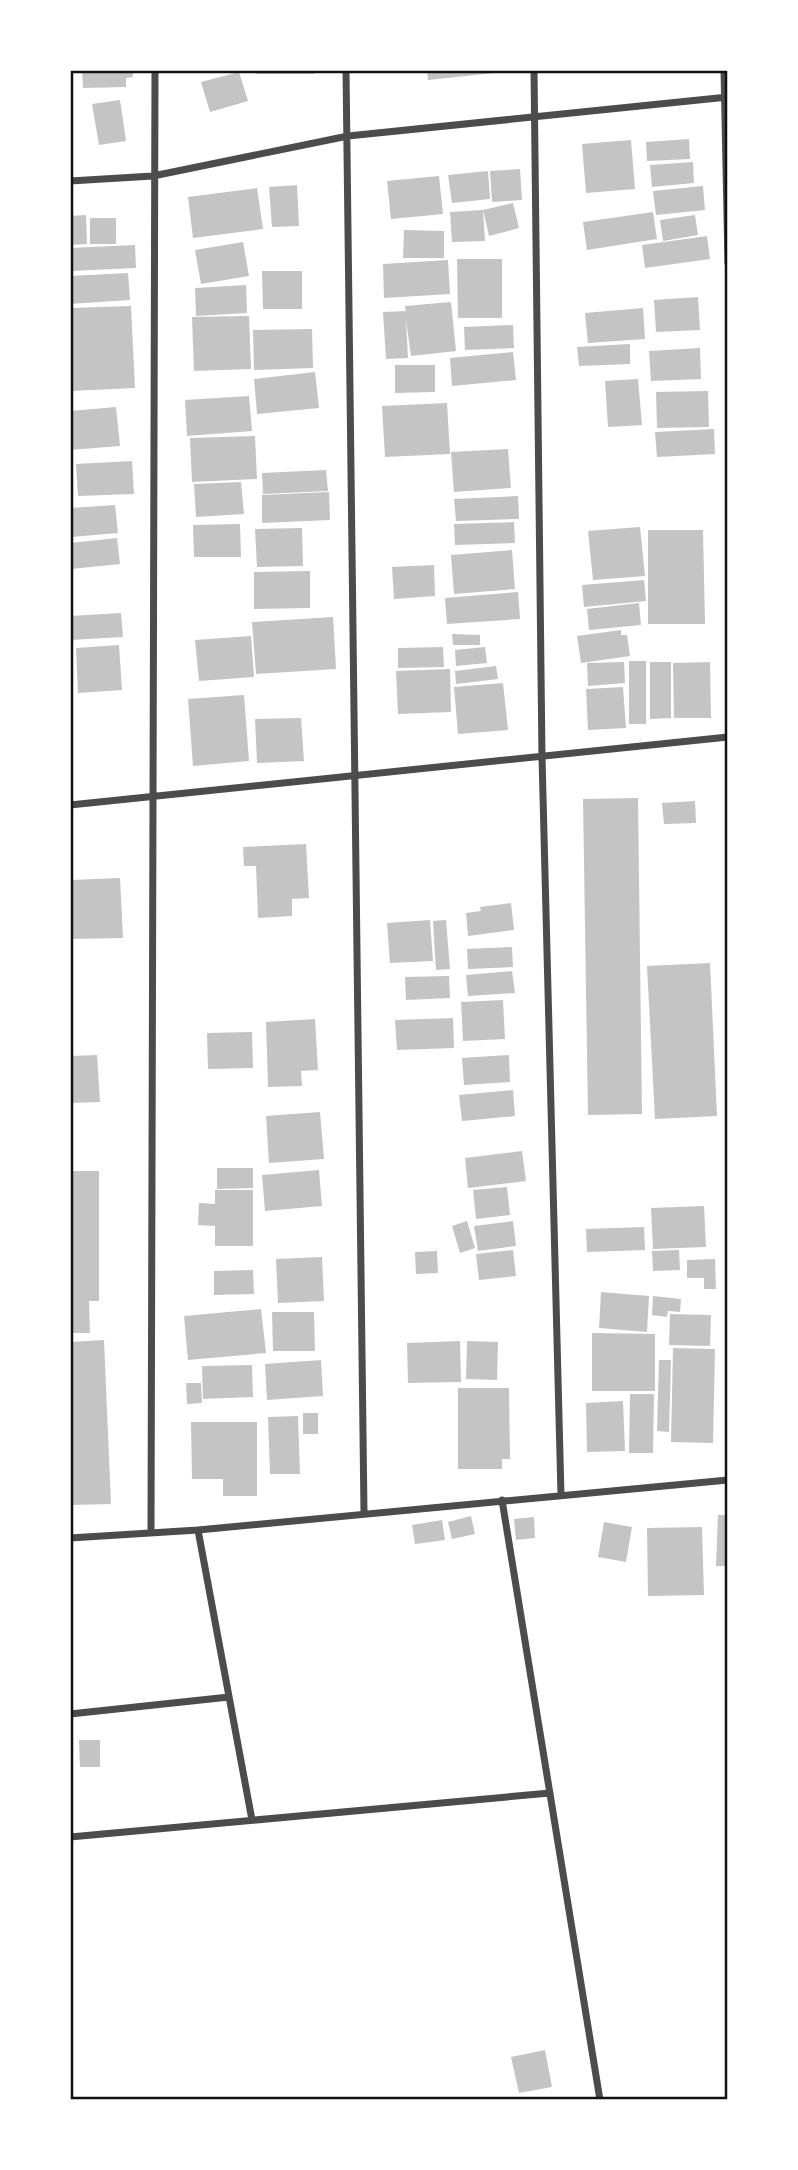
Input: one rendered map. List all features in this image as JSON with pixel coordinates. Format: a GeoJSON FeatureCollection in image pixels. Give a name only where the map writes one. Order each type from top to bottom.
{"type":"FeatureCollection","features":[{"type":"Feature","properties":{"kind":"street"},"geometry":{"type":"LineString","coordinates":[[151,1531],[155,70]]}},
{"type":"Feature","properties":{"kind":"street"},"geometry":{"type":"LineString","coordinates":[[346,70],[364,1513]]}},
{"type":"Feature","properties":{"kind":"street"},"geometry":{"type":"LineString","coordinates":[[534,70],[542,757],[561,1495]]}},
{"type":"Feature","properties":{"kind":"street"},"geometry":{"type":"LineString","coordinates":[[724,70],[728,264]]}},
{"type":"Feature","properties":{"kind":"street"},"geometry":{"type":"LineString","coordinates":[[70,181],[153,176],[348,136],[726,97]]}},
{"type":"Feature","properties":{"kind":"street"},"geometry":{"type":"LineString","coordinates":[[70,805],[728,737]]}},
{"type":"Feature","properties":{"kind":"street"},"geometry":{"type":"LineString","coordinates":[[70,1538],[198,1530],[728,1480]]}},
{"type":"Feature","properties":{"kind":"street"},"geometry":{"type":"LineString","coordinates":[[502,1500],[600,2100]]}},
{"type":"Feature","properties":{"kind":"street"},"geometry":{"type":"LineString","coordinates":[[198,1530],[252,1820]]}},
{"type":"Feature","properties":{"kind":"street"},"geometry":{"type":"LineString","coordinates":[[70,1714],[229,1697]]}},
{"type":"Feature","properties":{"kind":"street"},"geometry":{"type":"LineString","coordinates":[[70,1837],[550,1793]]}},
{"type":"Feature","properties":{"kind":"building"},"geometry":{"type":"Polygon","coordinates":[[[82,70],[133,70],[133,77],[126,78],[126,87],[83,88],[82,70]]]}},
{"type":"Feature","properties":{"kind":"building"},"geometry":{"type":"Polygon","coordinates":[[[256,70],[314,70],[314,74],[256,74],[256,70]]]}},
{"type":"Feature","properties":{"kind":"building"},"geometry":{"type":"Polygon","coordinates":[[[427,70],[504,70],[504,72],[428,80],[427,70]]]}},
{"type":"Feature","properties":{"kind":"building"},"geometry":{"type":"Polygon","coordinates":[[[239,72],[248,101],[210,112],[201,82],[239,72]]]}},
{"type":"Feature","properties":{"kind":"building"},"geometry":{"type":"Polygon","coordinates":[[[120,100],[126,141],[99,145],[92,104],[120,100]]]}},
{"type":"Feature","properties":{"kind":"building"},"geometry":{"type":"Polygon","coordinates":[[[689,139],[690,159],[647,161],[646,142],[689,139]]]}},
{"type":"Feature","properties":{"kind":"building"},"geometry":{"type":"Polygon","coordinates":[[[631,140],[635,189],[586,193],[582,144],[631,140]]]}},
{"type":"Feature","properties":{"kind":"building"},"geometry":{"type":"Polygon","coordinates":[[[693,162],[694,183],[652,187],[650,165],[693,162]]]}},
{"type":"Feature","properties":{"kind":"building"},"geometry":{"type":"Polygon","coordinates":[[[520,169],[522,200],[492,202],[490,171],[520,169]]]}},
{"type":"Feature","properties":{"kind":"building"},"geometry":{"type":"Polygon","coordinates":[[[488,171],[490,199],[452,203],[448,175],[488,171]]]}},
{"type":"Feature","properties":{"kind":"building"},"geometry":{"type":"Polygon","coordinates":[[[439,176],[443,214],[391,219],[387,181],[439,176]]]}},
{"type":"Feature","properties":{"kind":"building"},"geometry":{"type":"Polygon","coordinates":[[[297,185],[299,226],[272,227],[269,187],[297,185]]]}},
{"type":"Feature","properties":{"kind":"building"},"geometry":{"type":"Polygon","coordinates":[[[703,186],[705,210],[656,215],[653,191],[703,186]]]}},
{"type":"Feature","properties":{"kind":"building"},"geometry":{"type":"Polygon","coordinates":[[[257,188],[263,229],[193,238],[188,197],[257,188]]]}},
{"type":"Feature","properties":{"kind":"building"},"geometry":{"type":"Polygon","coordinates":[[[513,203],[519,228],[489,236],[483,210],[513,203]]]}},
{"type":"Feature","properties":{"kind":"building"},"geometry":{"type":"Polygon","coordinates":[[[483,210],[485,241],[452,242],[450,212],[483,210]]]}},
{"type":"Feature","properties":{"kind":"building"},"geometry":{"type":"Polygon","coordinates":[[[653,212],[657,239],[587,250],[583,222],[653,212]]]}},
{"type":"Feature","properties":{"kind":"building"},"geometry":{"type":"Polygon","coordinates":[[[86,215],[87,244],[70,245],[70,216],[86,215]]]}},
{"type":"Feature","properties":{"kind":"building"},"geometry":{"type":"Polygon","coordinates":[[[695,215],[698,235],[663,241],[660,220],[695,215]]]}},
{"type":"Feature","properties":{"kind":"building"},"geometry":{"type":"Polygon","coordinates":[[[90,218],[116,218],[116,244],[90,244],[90,218]]]}},
{"type":"Feature","properties":{"kind":"building"},"geometry":{"type":"Polygon","coordinates":[[[404,230],[444,231],[444,258],[403,258],[404,230]]]}},
{"type":"Feature","properties":{"kind":"building"},"geometry":{"type":"Polygon","coordinates":[[[707,236],[710,259],[645,268],[642,245],[707,236]]]}},
{"type":"Feature","properties":{"kind":"building"},"geometry":{"type":"Polygon","coordinates":[[[243,242],[249,276],[201,284],[195,250],[243,242]]]}},
{"type":"Feature","properties":{"kind":"building"},"geometry":{"type":"Polygon","coordinates":[[[135,245],[136,268],[70,271],[70,248],[135,245]]]}},
{"type":"Feature","properties":{"kind":"building"},"geometry":{"type":"Polygon","coordinates":[[[457,259],[502,259],[502,318],[458,318],[457,259]]]}},
{"type":"Feature","properties":{"kind":"building"},"geometry":{"type":"Polygon","coordinates":[[[448,260],[450,294],[384,298],[383,264],[448,260]]]}},
{"type":"Feature","properties":{"kind":"building"},"geometry":{"type":"Polygon","coordinates":[[[262,271],[302,271],[302,309],[263,309],[262,271]]]}},
{"type":"Feature","properties":{"kind":"building"},"geometry":{"type":"Polygon","coordinates":[[[128,273],[130,300],[70,304],[70,276],[128,273]]]}},
{"type":"Feature","properties":{"kind":"building"},"geometry":{"type":"Polygon","coordinates":[[[246,285],[247,313],[196,316],[195,288],[246,285]]]}},
{"type":"Feature","properties":{"kind":"building"},"geometry":{"type":"Polygon","coordinates":[[[698,297],[700,330],[656,332],[654,300],[698,297]]]}},
{"type":"Feature","properties":{"kind":"building"},"geometry":{"type":"Polygon","coordinates":[[[451,302],[456,351],[411,356],[406,320],[408,358],[386,359],[383,312],[406,311],[405,306],[451,302]]]}},
{"type":"Feature","properties":{"kind":"building"},"geometry":{"type":"Polygon","coordinates":[[[131,306],[135,388],[70,391],[70,308],[131,306]]]}},
{"type":"Feature","properties":{"kind":"building"},"geometry":{"type":"Polygon","coordinates":[[[643,308],[645,339],[588,343],[585,313],[643,308]]]}},
{"type":"Feature","properties":{"kind":"building"},"geometry":{"type":"Polygon","coordinates":[[[249,316],[251,369],[194,371],[192,317],[249,316]]]}},
{"type":"Feature","properties":{"kind":"building"},"geometry":{"type":"Polygon","coordinates":[[[513,325],[514,348],[465,350],[464,327],[513,325]]]}},
{"type":"Feature","properties":{"kind":"building"},"geometry":{"type":"Polygon","coordinates":[[[312,329],[313,368],[254,370],[253,330],[312,329]]]}},
{"type":"Feature","properties":{"kind":"building"},"geometry":{"type":"Polygon","coordinates":[[[630,344],[630,364],[579,366],[577,347],[630,344]]]}},
{"type":"Feature","properties":{"kind":"building"},"geometry":{"type":"Polygon","coordinates":[[[700,348],[701,379],[651,381],[649,351],[700,348]]]}},
{"type":"Feature","properties":{"kind":"building"},"geometry":{"type":"Polygon","coordinates":[[[513,352],[516,380],[452,386],[450,358],[513,352]]]}},
{"type":"Feature","properties":{"kind":"building"},"geometry":{"type":"Polygon","coordinates":[[[395,365],[435,365],[435,392],[395,393],[395,365]]]}},
{"type":"Feature","properties":{"kind":"building"},"geometry":{"type":"Polygon","coordinates":[[[315,372],[319,408],[257,414],[254,379],[315,372]]]}},
{"type":"Feature","properties":{"kind":"building"},"geometry":{"type":"Polygon","coordinates":[[[638,379],[642,425],[608,427],[605,381],[638,379]]]}},
{"type":"Feature","properties":{"kind":"building"},"geometry":{"type":"Polygon","coordinates":[[[708,391],[709,427],[657,428],[656,392],[708,391]]]}},
{"type":"Feature","properties":{"kind":"building"},"geometry":{"type":"Polygon","coordinates":[[[249,396],[252,431],[187,436],[185,400],[249,396]]]}},
{"type":"Feature","properties":{"kind":"building"},"geometry":{"type":"Polygon","coordinates":[[[447,403],[450,454],[385,457],[382,406],[447,403]]]}},
{"type":"Feature","properties":{"kind":"building"},"geometry":{"type":"Polygon","coordinates":[[[116,407],[120,446],[70,450],[70,411],[116,407]]]}},
{"type":"Feature","properties":{"kind":"building"},"geometry":{"type":"Polygon","coordinates":[[[714,429],[715,454],[657,457],[655,432],[714,429]]]}},
{"type":"Feature","properties":{"kind":"building"},"geometry":{"type":"Polygon","coordinates":[[[255,436],[257,479],[192,482],[190,438],[255,436]]]}},
{"type":"Feature","properties":{"kind":"building"},"geometry":{"type":"Polygon","coordinates":[[[508,449],[511,488],[454,492],[451,452],[508,449]]]}},
{"type":"Feature","properties":{"kind":"building"},"geometry":{"type":"Polygon","coordinates":[[[132,461],[134,494],[78,496],[76,464],[132,461]]]}},
{"type":"Feature","properties":{"kind":"building"},"geometry":{"type":"Polygon","coordinates":[[[326,470],[328,491],[263,494],[262,473],[326,470]]]}},
{"type":"Feature","properties":{"kind":"building"},"geometry":{"type":"Polygon","coordinates":[[[241,482],[244,514],[196,517],[194,484],[241,482]]]}},
{"type":"Feature","properties":{"kind":"building"},"geometry":{"type":"Polygon","coordinates":[[[329,492],[330,520],[262,523],[262,495],[329,492]]]}},
{"type":"Feature","properties":{"kind":"building"},"geometry":{"type":"Polygon","coordinates":[[[518,496],[519,519],[456,521],[454,499],[518,496]]]}},
{"type":"Feature","properties":{"kind":"building"},"geometry":{"type":"Polygon","coordinates":[[[115,505],[118,533],[71,537],[70,508],[115,505]]]}},
{"type":"Feature","properties":{"kind":"building"},"geometry":{"type":"Polygon","coordinates":[[[514,522],[515,543],[455,545],[454,524],[514,522]]]}},
{"type":"Feature","properties":{"kind":"building"},"geometry":{"type":"Polygon","coordinates":[[[240,524],[241,557],[194,557],[193,525],[240,524]]]}},
{"type":"Feature","properties":{"kind":"building"},"geometry":{"type":"Polygon","coordinates":[[[640,527],[645,576],[593,580],[588,531],[640,527]]]}},
{"type":"Feature","properties":{"kind":"building"},"geometry":{"type":"Polygon","coordinates":[[[302,528],[303,566],[257,567],[255,529],[302,528]]]}},
{"type":"Feature","properties":{"kind":"building"},"geometry":{"type":"Polygon","coordinates":[[[648,530],[703,530],[705,624],[648,624],[648,530]]]}},
{"type":"Feature","properties":{"kind":"building"},"geometry":{"type":"Polygon","coordinates":[[[117,538],[120,564],[71,569],[70,543],[117,538]]]}},
{"type":"Feature","properties":{"kind":"building"},"geometry":{"type":"Polygon","coordinates":[[[512,550],[515,589],[454,594],[451,555],[512,550]]]}},
{"type":"Feature","properties":{"kind":"building"},"geometry":{"type":"Polygon","coordinates":[[[434,565],[435,596],[394,599],[392,567],[434,565]]]}},
{"type":"Feature","properties":{"kind":"building"},"geometry":{"type":"Polygon","coordinates":[[[310,571],[310,608],[254,609],[254,572],[310,571]]]}},
{"type":"Feature","properties":{"kind":"building"},"geometry":{"type":"Polygon","coordinates":[[[644,580],[646,601],[584,607],[582,585],[644,580]]]}},
{"type":"Feature","properties":{"kind":"building"},"geometry":{"type":"Polygon","coordinates":[[[518,592],[520,619],[447,624],[445,598],[518,592]]]}},
{"type":"Feature","properties":{"kind":"building"},"geometry":{"type":"Polygon","coordinates":[[[639,603],[641,625],[589,630],[587,609],[639,603]]]}},
{"type":"Feature","properties":{"kind":"building"},"geometry":{"type":"Polygon","coordinates":[[[121,613],[123,637],[70,640],[70,616],[121,613]]]}},
{"type":"Feature","properties":{"kind":"building"},"geometry":{"type":"Polygon","coordinates":[[[333,617],[336,669],[256,674],[252,622],[333,617]]]}},
{"type":"Feature","properties":{"kind":"building"},"geometry":{"type":"Polygon","coordinates":[[[621,630],[621,635],[627,635],[630,656],[581,663],[577,636],[621,630]]]}},
{"type":"Feature","properties":{"kind":"building"},"geometry":{"type":"Polygon","coordinates":[[[452,634],[480,635],[480,645],[453,645],[452,634]]]}},
{"type":"Feature","properties":{"kind":"building"},"geometry":{"type":"Polygon","coordinates":[[[251,636],[254,677],[199,681],[195,640],[251,636]]]}},
{"type":"Feature","properties":{"kind":"building"},"geometry":{"type":"Polygon","coordinates":[[[119,645],[122,690],[78,693],[76,648],[119,645]]]}},
{"type":"Feature","properties":{"kind":"building"},"geometry":{"type":"Polygon","coordinates":[[[443,647],[444,667],[398,668],[398,648],[443,647]]]}},
{"type":"Feature","properties":{"kind":"building"},"geometry":{"type":"Polygon","coordinates":[[[485,647],[487,663],[456,666],[455,650],[485,647]]]}},
{"type":"Feature","properties":{"kind":"building"},"geometry":{"type":"Polygon","coordinates":[[[629,661],[646,661],[646,724],[629,724],[629,661]]]}},
{"type":"Feature","properties":{"kind":"building"},"geometry":{"type":"Polygon","coordinates":[[[624,662],[625,683],[588,686],[587,663],[624,662]]]}},
{"type":"Feature","properties":{"kind":"building"},"geometry":{"type":"Polygon","coordinates":[[[650,662],[671,662],[671,718],[650,719],[650,662]]]}},
{"type":"Feature","properties":{"kind":"building"},"geometry":{"type":"Polygon","coordinates":[[[710,662],[711,718],[674,718],[673,663],[710,662]]]}},
{"type":"Feature","properties":{"kind":"building"},"geometry":{"type":"Polygon","coordinates":[[[496,666],[498,679],[456,684],[455,671],[496,666]]]}},
{"type":"Feature","properties":{"kind":"building"},"geometry":{"type":"Polygon","coordinates":[[[450,669],[451,712],[398,714],[396,671],[450,669]]]}},
{"type":"Feature","properties":{"kind":"building"},"geometry":{"type":"Polygon","coordinates":[[[503,683],[508,730],[458,734],[454,687],[503,683]]]}},
{"type":"Feature","properties":{"kind":"building"},"geometry":{"type":"Polygon","coordinates":[[[623,687],[626,728],[588,730],[586,689],[623,687]]]}},
{"type":"Feature","properties":{"kind":"building"},"geometry":{"type":"Polygon","coordinates":[[[244,695],[249,761],[193,766],[188,699],[244,695]]]}},
{"type":"Feature","properties":{"kind":"building"},"geometry":{"type":"Polygon","coordinates":[[[301,718],[304,761],[257,763],[255,719],[301,718]]]}},
{"type":"Feature","properties":{"kind":"building"},"geometry":{"type":"Polygon","coordinates":[[[638,798],[642,1114],[588,1115],[583,799],[638,798]]]}},
{"type":"Feature","properties":{"kind":"building"},"geometry":{"type":"Polygon","coordinates":[[[695,801],[696,823],[664,824],[662,803],[695,801]]]}},
{"type":"Feature","properties":{"kind":"building"},"geometry":{"type":"Polygon","coordinates":[[[306,844],[309,898],[292,899],[292,916],[258,918],[256,866],[244,866],[243,847],[306,844]]]}},
{"type":"Feature","properties":{"kind":"building"},"geometry":{"type":"Polygon","coordinates":[[[120,878],[123,938],[70,939],[70,880],[120,878]]]}},
{"type":"Feature","properties":{"kind":"building"},"geometry":{"type":"Polygon","coordinates":[[[511,903],[514,930],[468,936],[466,913],[481,911],[480,907],[511,903]]]}},
{"type":"Feature","properties":{"kind":"building"},"geometry":{"type":"Polygon","coordinates":[[[430,920],[433,961],[390,963],[387,923],[430,920]]]}},
{"type":"Feature","properties":{"kind":"building"},"geometry":{"type":"Polygon","coordinates":[[[446,920],[450,969],[436,970],[433,921],[446,920]]]}},
{"type":"Feature","properties":{"kind":"building"},"geometry":{"type":"Polygon","coordinates":[[[512,947],[513,967],[468,969],[467,949],[512,947]]]}},
{"type":"Feature","properties":{"kind":"building"},"geometry":{"type":"Polygon","coordinates":[[[710,963],[717,1116],[655,1119],[647,966],[710,963]]]}},
{"type":"Feature","properties":{"kind":"building"},"geometry":{"type":"Polygon","coordinates":[[[512,971],[515,993],[468,996],[466,975],[512,971]]]}},
{"type":"Feature","properties":{"kind":"building"},"geometry":{"type":"Polygon","coordinates":[[[449,976],[450,998],[406,1000],[405,977],[449,976]]]}},
{"type":"Feature","properties":{"kind":"building"},"geometry":{"type":"Polygon","coordinates":[[[503,1000],[505,1039],[463,1041],[461,1002],[503,1000]]]}},
{"type":"Feature","properties":{"kind":"building"},"geometry":{"type":"Polygon","coordinates":[[[453,1018],[454,1048],[397,1050],[395,1020],[453,1018]]]}},
{"type":"Feature","properties":{"kind":"building"},"geometry":{"type":"Polygon","coordinates":[[[315,1019],[318,1070],[301,1071],[302,1086],[268,1087],[266,1022],[315,1019]]]}},
{"type":"Feature","properties":{"kind":"building"},"geometry":{"type":"Polygon","coordinates":[[[252,1032],[253,1068],[208,1069],[207,1033],[252,1032]]]}},
{"type":"Feature","properties":{"kind":"building"},"geometry":{"type":"Polygon","coordinates":[[[97,1055],[100,1102],[70,1103],[70,1056],[97,1055]]]}},
{"type":"Feature","properties":{"kind":"building"},"geometry":{"type":"Polygon","coordinates":[[[509,1055],[510,1082],[464,1085],[462,1058],[509,1055]]]}},
{"type":"Feature","properties":{"kind":"building"},"geometry":{"type":"Polygon","coordinates":[[[513,1090],[515,1116],[462,1121],[459,1095],[513,1090]]]}},
{"type":"Feature","properties":{"kind":"building"},"geometry":{"type":"Polygon","coordinates":[[[320,1112],[324,1159],[269,1163],[266,1116],[320,1112]]]}},
{"type":"Feature","properties":{"kind":"building"},"geometry":{"type":"Polygon","coordinates":[[[522,1151],[526,1181],[468,1188],[465,1158],[522,1151]]]}},
{"type":"Feature","properties":{"kind":"building"},"geometry":{"type":"Polygon","coordinates":[[[217,1168],[253,1168],[253,1188],[217,1189],[217,1168]]]}},
{"type":"Feature","properties":{"kind":"building"},"geometry":{"type":"Polygon","coordinates":[[[319,1170],[322,1206],[265,1211],[262,1175],[319,1170]]]}},
{"type":"Feature","properties":{"kind":"building"},"geometry":{"type":"Polygon","coordinates":[[[70,1171],[99,1171],[99,1301],[89,1301],[90,1333],[70,1333],[70,1171]]]}},
{"type":"Feature","properties":{"kind":"building"},"geometry":{"type":"Polygon","coordinates":[[[507,1187],[510,1215],[476,1219],[473,1190],[507,1187]]]}},
{"type":"Feature","properties":{"kind":"building"},"geometry":{"type":"Polygon","coordinates":[[[215,1190],[253,1190],[253,1246],[215,1246],[215,1226],[198,1225],[199,1203],[215,1204],[215,1190]]]}},
{"type":"Feature","properties":{"kind":"building"},"geometry":{"type":"Polygon","coordinates":[[[704,1206],[706,1247],[653,1249],[651,1208],[704,1206]]]}},
{"type":"Feature","properties":{"kind":"building"},"geometry":{"type":"Polygon","coordinates":[[[467,1221],[475,1248],[460,1253],[452,1226],[467,1221]]]}},
{"type":"Feature","properties":{"kind":"building"},"geometry":{"type":"Polygon","coordinates":[[[513,1221],[516,1246],[478,1251],[474,1226],[513,1221]]]}},
{"type":"Feature","properties":{"kind":"building"},"geometry":{"type":"Polygon","coordinates":[[[644,1227],[645,1250],[587,1252],[586,1229],[644,1227]]]}},
{"type":"Feature","properties":{"kind":"building"},"geometry":{"type":"Polygon","coordinates":[[[513,1250],[516,1276],[479,1280],[476,1254],[513,1250]]]}},
{"type":"Feature","properties":{"kind":"building"},"geometry":{"type":"Polygon","coordinates":[[[679,1250],[680,1270],[653,1271],[652,1251],[679,1250]]]}},
{"type":"Feature","properties":{"kind":"building"},"geometry":{"type":"Polygon","coordinates":[[[437,1251],[438,1273],[416,1274],[415,1252],[437,1251]]]}},
{"type":"Feature","properties":{"kind":"building"},"geometry":{"type":"Polygon","coordinates":[[[322,1257],[324,1301],[278,1303],[276,1259],[322,1257]]]}},
{"type":"Feature","properties":{"kind":"building"},"geometry":{"type":"Polygon","coordinates":[[[715,1259],[716,1289],[704,1289],[704,1278],[687,1278],[687,1260],[715,1259]]]}},
{"type":"Feature","properties":{"kind":"building"},"geometry":{"type":"Polygon","coordinates":[[[253,1270],[254,1294],[214,1295],[214,1271],[253,1270]]]}},
{"type":"Feature","properties":{"kind":"building"},"geometry":{"type":"Polygon","coordinates":[[[601,1292],[649,1296],[647,1332],[599,1328],[601,1292]]]}},
{"type":"Feature","properties":{"kind":"building"},"geometry":{"type":"Polygon","coordinates":[[[653,1296],[681,1299],[680,1312],[668,1311],[667,1317],[652,1315],[653,1296]]]}},
{"type":"Feature","properties":{"kind":"building"},"geometry":{"type":"Polygon","coordinates":[[[261,1309],[266,1353],[188,1360],[184,1316],[261,1309]]]}},
{"type":"Feature","properties":{"kind":"building"},"geometry":{"type":"Polygon","coordinates":[[[272,1312],[314,1312],[315,1351],[273,1351],[272,1312]]]}},
{"type":"Feature","properties":{"kind":"building"},"geometry":{"type":"Polygon","coordinates":[[[670,1314],[711,1315],[710,1346],[669,1345],[670,1314]]]}},
{"type":"Feature","properties":{"kind":"building"},"geometry":{"type":"Polygon","coordinates":[[[592,1333],[655,1334],[655,1391],[592,1391],[592,1333]]]}},
{"type":"Feature","properties":{"kind":"building"},"geometry":{"type":"Polygon","coordinates":[[[104,1340],[111,1504],[70,1505],[70,1342],[104,1340]]]}},
{"type":"Feature","properties":{"kind":"building"},"geometry":{"type":"Polygon","coordinates":[[[460,1341],[461,1382],[408,1383],[407,1343],[460,1341]]]}},
{"type":"Feature","properties":{"kind":"building"},"geometry":{"type":"Polygon","coordinates":[[[467,1341],[498,1342],[497,1380],[466,1379],[467,1341]]]}},
{"type":"Feature","properties":{"kind":"building"},"geometry":{"type":"Polygon","coordinates":[[[673,1348],[715,1349],[713,1443],[671,1442],[673,1348]]]}},
{"type":"Feature","properties":{"kind":"building"},"geometry":{"type":"Polygon","coordinates":[[[321,1360],[323,1396],[267,1400],[265,1364],[321,1360]]]}},
{"type":"Feature","properties":{"kind":"building"},"geometry":{"type":"Polygon","coordinates":[[[659,1360],[671,1360],[669,1432],[657,1431],[659,1360]]]}},
{"type":"Feature","properties":{"kind":"building"},"geometry":{"type":"Polygon","coordinates":[[[252,1365],[253,1397],[203,1399],[202,1366],[252,1365]]]}},
{"type":"Feature","properties":{"kind":"building"},"geometry":{"type":"Polygon","coordinates":[[[186,1383],[201,1383],[202,1403],[187,1404],[186,1383]]]}},
{"type":"Feature","properties":{"kind":"building"},"geometry":{"type":"Polygon","coordinates":[[[458,1388],[509,1388],[510,1459],[502,1459],[502,1469],[458,1469],[458,1388]]]}},
{"type":"Feature","properties":{"kind":"building"},"geometry":{"type":"Polygon","coordinates":[[[630,1394],[654,1394],[653,1453],[629,1453],[630,1394]]]}},
{"type":"Feature","properties":{"kind":"building"},"geometry":{"type":"Polygon","coordinates":[[[623,1401],[625,1451],[587,1452],[586,1403],[623,1401]]]}},
{"type":"Feature","properties":{"kind":"building"},"geometry":{"type":"Polygon","coordinates":[[[303,1413],[318,1413],[318,1434],[303,1434],[303,1413]]]}},
{"type":"Feature","properties":{"kind":"building"},"geometry":{"type":"Polygon","coordinates":[[[298,1416],[300,1474],[270,1474],[268,1417],[298,1416]]]}},
{"type":"Feature","properties":{"kind":"building"},"geometry":{"type":"Polygon","coordinates":[[[191,1422],[257,1422],[257,1496],[223,1496],[223,1479],[192,1479],[191,1422]]]}},
{"type":"Feature","properties":{"kind":"building"},"geometry":{"type":"Polygon","coordinates":[[[718,1515],[728,1515],[728,1566],[716,1566],[718,1515]]]}},
{"type":"Feature","properties":{"kind":"building"},"geometry":{"type":"Polygon","coordinates":[[[471,1516],[475,1534],[452,1539],[448,1522],[471,1516]]]}},
{"type":"Feature","properties":{"kind":"building"},"geometry":{"type":"Polygon","coordinates":[[[534,1517],[535,1538],[516,1540],[514,1519],[534,1517]]]}},
{"type":"Feature","properties":{"kind":"building"},"geometry":{"type":"Polygon","coordinates":[[[442,1520],[445,1540],[415,1544],[412,1525],[442,1520]]]}},
{"type":"Feature","properties":{"kind":"building"},"geometry":{"type":"Polygon","coordinates":[[[604,1522],[632,1527],[626,1562],[598,1557],[604,1522]]]}},
{"type":"Feature","properties":{"kind":"building"},"geometry":{"type":"Polygon","coordinates":[[[702,1527],[704,1595],[648,1596],[647,1528],[702,1527]]]}},
{"type":"Feature","properties":{"kind":"building"},"geometry":{"type":"Polygon","coordinates":[[[79,1740],[100,1740],[100,1767],[80,1767],[79,1740]]]}},
{"type":"Feature","properties":{"kind":"building"},"geometry":{"type":"Polygon","coordinates":[[[545,2050],[552,2087],[519,2093],[511,2057],[545,2050]]]}}]}
